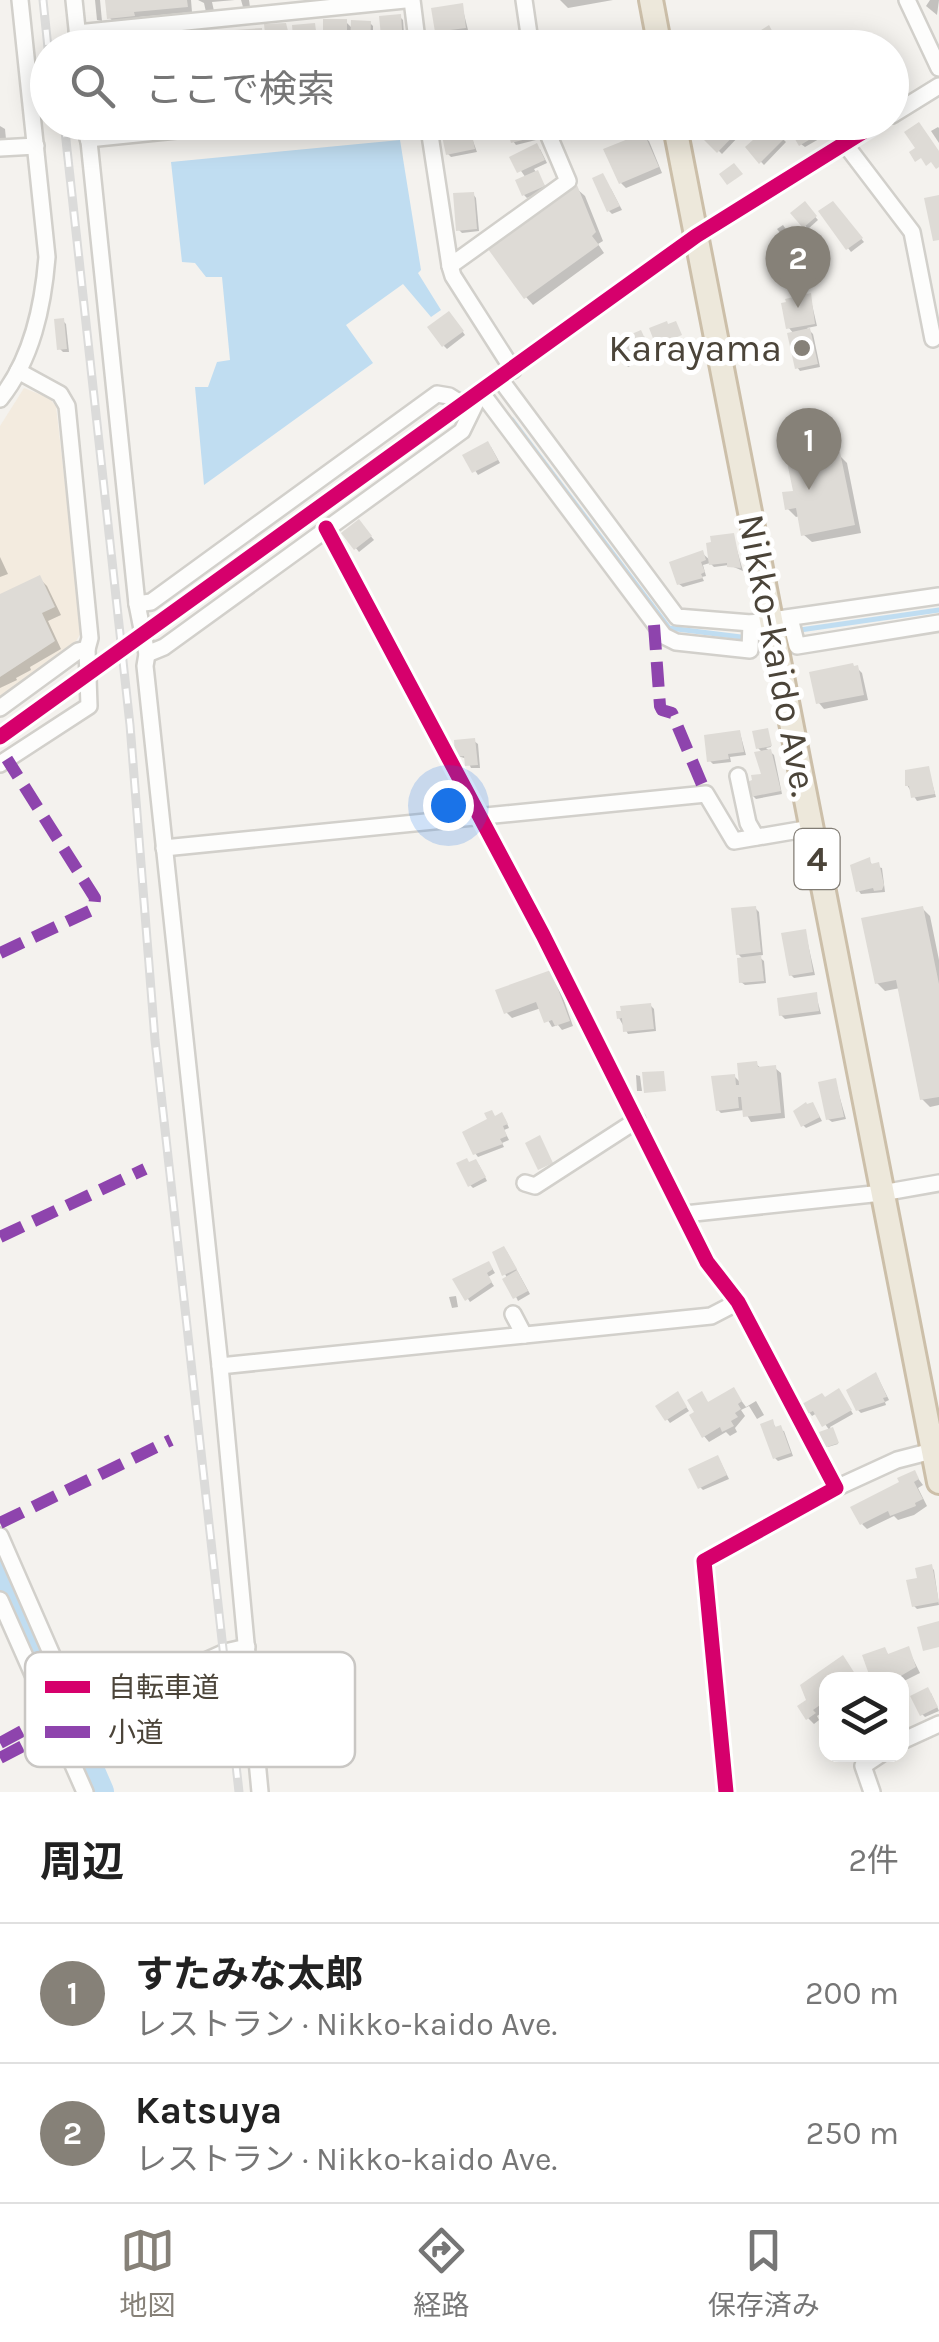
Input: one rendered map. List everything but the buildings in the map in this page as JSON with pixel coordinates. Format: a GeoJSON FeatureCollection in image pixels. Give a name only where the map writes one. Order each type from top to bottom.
{"type":"FeatureCollection","features":[{"type":"Feature","properties":{"kind":"highway"},"geometry":{"type":"LineString","coordinates":[[651,0],[657,30]]}},
{"type":"Feature","properties":{"kind":"highway","name":"Nikko-kaido Ave."},"geometry":{"type":"LineString","coordinates":[[677,140],[939,1482]]}},
{"type":"Feature","properties":{"kind":"street"},"geometry":{"type":"LineString","coordinates":[[20,0],[30,91]]}},
{"type":"Feature","properties":{"kind":"street"},"geometry":{"type":"LineString","coordinates":[[74,0],[77,30]]}},
{"type":"Feature","properties":{"kind":"street"},"geometry":{"type":"LineString","coordinates":[[160,30],[408,0],[414,30]]}},
{"type":"Feature","properties":{"kind":"street"},"geometry":{"type":"LineString","coordinates":[[524,0],[529,30]]}},
{"type":"Feature","properties":{"kind":"street"},"geometry":{"type":"LineString","coordinates":[[906,0],[939,68]]}},
{"type":"Feature","properties":{"kind":"street"},"geometry":{"type":"LineString","coordinates":[[909,105],[939,86]]}},
{"type":"Feature","properties":{"kind":"street"},"geometry":{"type":"LineString","coordinates":[[0,399],[18,371],[38,322],[46,276],[35,140]]}},
{"type":"Feature","properties":{"kind":"street"},"geometry":{"type":"LineString","coordinates":[[88,140],[137,604],[147,654],[145,666],[247,1652]]}},
{"type":"Feature","properties":{"kind":"street"},"geometry":{"type":"LineString","coordinates":[[431,140],[453,276],[506,374],[677,616],[771,620],[939,596]]}},
{"type":"Feature","properties":{"kind":"street"},"geometry":{"type":"LineString","coordinates":[[450,266],[568,181],[551,140]]}},
{"type":"Feature","properties":{"kind":"street"},"geometry":{"type":"LineString","coordinates":[[0,737],[696,236],[851,140]]}},
{"type":"Feature","properties":{"kind":"street"},"geometry":{"type":"LineString","coordinates":[[845,144],[912,232],[933,339]]}},
{"type":"Feature","properties":{"kind":"street"},"geometry":{"type":"LineString","coordinates":[[0,148],[36,146]]}},
{"type":"Feature","properties":{"kind":"street"},"geometry":{"type":"LineString","coordinates":[[0,764],[89,706],[90,638],[68,406],[60,394],[18,371]]}},
{"type":"Feature","properties":{"kind":"street"},"geometry":{"type":"LineString","coordinates":[[147,654],[164,647],[462,431],[481,392]]}},
{"type":"Feature","properties":{"kind":"street"},"geometry":{"type":"LineString","coordinates":[[481,392],[664,636],[676,642],[750,650],[771,620]]}},
{"type":"Feature","properties":{"kind":"street"},"geometry":{"type":"LineString","coordinates":[[137,604],[151,602],[437,394],[462,404]]}},
{"type":"Feature","properties":{"kind":"street"},"geometry":{"type":"LineString","coordinates":[[326,528],[543,935],[707,1262],[738,1302],[836,1488]]}},
{"type":"Feature","properties":{"kind":"street"},"geometry":{"type":"LineString","coordinates":[[771,620],[798,646],[939,623]]}},
{"type":"Feature","properties":{"kind":"street"},"geometry":{"type":"LineString","coordinates":[[0,708],[87,649]]}},
{"type":"Feature","properties":{"kind":"street"},"geometry":{"type":"LineString","coordinates":[[738,776],[748,823],[756,837]]}},
{"type":"Feature","properties":{"kind":"street"},"geometry":{"type":"LineString","coordinates":[[164,848],[706,794],[734,842],[811,828]]}},
{"type":"Feature","properties":{"kind":"street"},"geometry":{"type":"LineString","coordinates":[[525,1182],[536,1186],[637,1120]]}},
{"type":"Feature","properties":{"kind":"street"},"geometry":{"type":"LineString","coordinates":[[685,1214],[882,1193],[939,1183]]}},
{"type":"Feature","properties":{"kind":"street"},"geometry":{"type":"LineString","coordinates":[[220,1366],[712,1316],[738,1302]]}},
{"type":"Feature","properties":{"kind":"street"},"geometry":{"type":"LineString","coordinates":[[513,1314],[524,1335]]}},
{"type":"Feature","properties":{"kind":"street"},"geometry":{"type":"LineString","coordinates":[[726,1792],[704,1562],[836,1488],[897,1460],[932,1451]]}},
{"type":"Feature","properties":{"kind":"street"},"geometry":{"type":"LineString","coordinates":[[0,1536],[42,1652]]}},
{"type":"Feature","properties":{"kind":"street"},"geometry":{"type":"LineString","coordinates":[[0,1600],[29,1652]]}},
{"type":"Feature","properties":{"kind":"street"},"geometry":{"type":"LineString","coordinates":[[226,1652],[247,1648]]}},
{"type":"Feature","properties":{"kind":"street"},"geometry":{"type":"LineString","coordinates":[[909,1738],[939,1724]]}},
{"type":"Feature","properties":{"kind":"street"},"geometry":{"type":"LineString","coordinates":[[869,1762],[863,1766],[872,1792]]}},
{"type":"Feature","properties":{"kind":"street"},"geometry":{"type":"LineString","coordinates":[[79,1767],[85,1792]]}},
{"type":"Feature","properties":{"kind":"street"},"geometry":{"type":"LineString","coordinates":[[258,1767],[260,1792]]}},
{"type":"Feature","properties":{"kind":"shaded area"},"geometry":{"type":"Polygon","coordinates":[[[24,388],[49,398],[56,406],[82,631],[75,643],[0,698],[0,426],[24,388]]]}},
{"type":"Feature","properties":{"kind":"water"},"geometry":{"type":"Polygon","coordinates":[[[400,140],[421,270],[418,273],[441,310],[431,317],[403,284],[346,325],[373,363],[204,485],[195,387],[208,387],[217,362],[230,360],[222,277],[206,277],[195,263],[182,262],[171,162],[400,140]]]}},
{"type":"Feature","properties":{"kind":"waterway"},"geometry":{"type":"LineString","coordinates":[[512,420],[669,628],[749,638]]}},
{"type":"Feature","properties":{"kind":"waterway"},"geometry":{"type":"LineString","coordinates":[[800,630],[939,610]]}},
{"type":"Feature","properties":{"kind":"waterway"},"geometry":{"type":"LineString","coordinates":[[0,1563],[38,1652]]}},
{"type":"Feature","properties":{"kind":"waterway"},"geometry":{"type":"LineString","coordinates":[[88,1767],[99,1792]]}},
{"type":"Feature","properties":{"kind":"railway"},"geometry":{"type":"LineString","coordinates":[[43,0],[46,30]]}},
{"type":"Feature","properties":{"kind":"railway"},"geometry":{"type":"LineString","coordinates":[[66,140],[130,725],[155,1040],[223,1652]]}},
{"type":"Feature","properties":{"kind":"railway"},"geometry":{"type":"LineString","coordinates":[[236,1767],[239,1792]]}},
{"type":"Feature","properties":{"kind":"marked path"},"geometry":{"type":"LineString","coordinates":[[654,625],[660,706],[672,713],[706,794]]}},
{"type":"Feature","properties":{"kind":"marked path"},"geometry":{"type":"LineString","coordinates":[[0,953],[94,909],[95,898],[7,759]]}},
{"type":"Feature","properties":{"kind":"marked path"},"geometry":{"type":"LineString","coordinates":[[0,1237],[145,1169]]}},
{"type":"Feature","properties":{"kind":"marked path"},"geometry":{"type":"LineString","coordinates":[[0,1523],[171,1440]]}},
{"type":"Feature","properties":{"kind":"marked path"},"geometry":{"type":"LineString","coordinates":[[0,1743],[25,1730]]}},
{"type":"Feature","properties":{"kind":"marked path"},"geometry":{"type":"LineString","coordinates":[[0,1758],[25,1745]]}},
{"type":"Feature","properties":{"kind":"cycle path"},"geometry":{"type":"LineString","coordinates":[[0,737],[696,236],[850,140]]}},
{"type":"Feature","properties":{"kind":"cycle path"},"geometry":{"type":"LineString","coordinates":[[326,528],[543,935],[707,1262],[738,1302],[836,1488],[704,1561],[726,1792]]}},
{"type":"Feature","properties":{"kind":"place","name":"Katsuya"},"geometry":{"type":"Point","coordinates":[798,308]}},
{"type":"Feature","properties":{"kind":"place","name":"Karayama"},"geometry":{"type":"Point","coordinates":[802,348]}},
{"type":"Feature","properties":{"kind":"place","name":"すたみな太郎"},"geometry":{"type":"Point","coordinates":[809,490]}}]}
